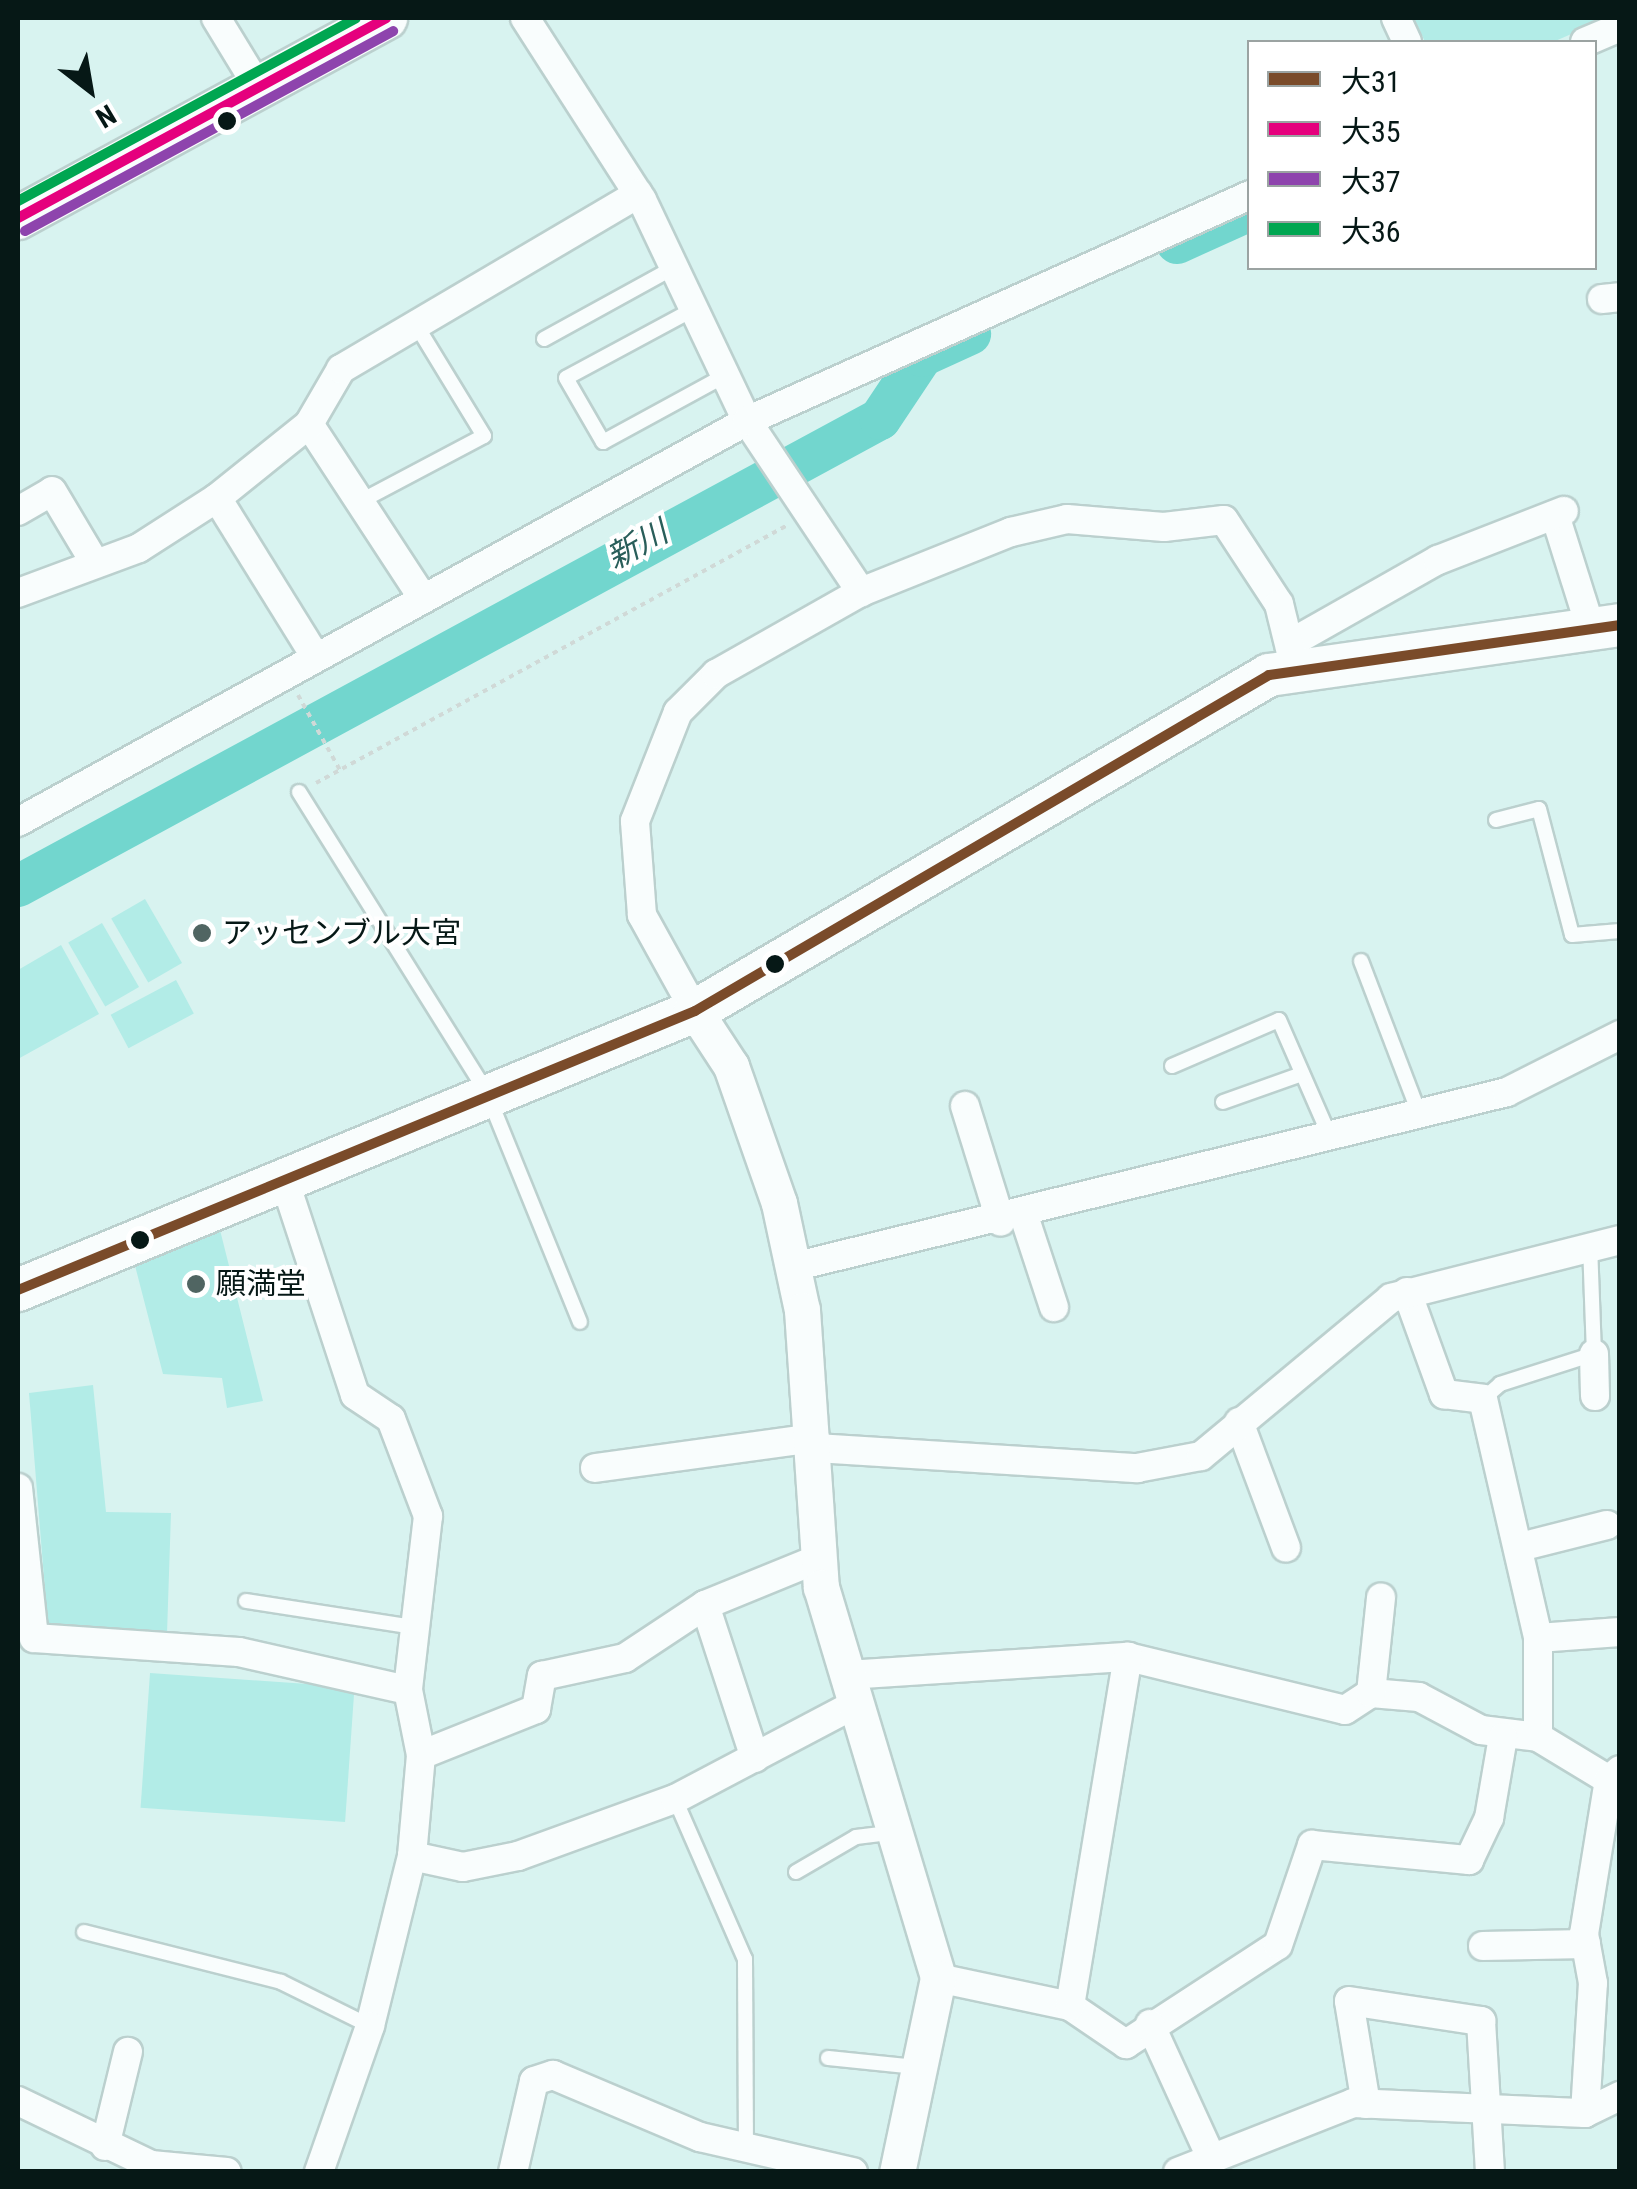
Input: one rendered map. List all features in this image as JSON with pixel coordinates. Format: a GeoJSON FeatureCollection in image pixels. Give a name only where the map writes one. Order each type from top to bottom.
{"type":"FeatureCollection","features":[{"type":"Feature","properties":{"kind":"main road"},"geometry":{"type":"LineString","coordinates":[[18,218],[260,90],[386,18]]}},
{"type":"Feature","properties":{"kind":"main road"},"geometry":{"type":"LineString","coordinates":[[18,1290],[486,1092],[695,1010],[1293,654],[1605,627]]}},
{"type":"Feature","properties":{"kind":"street"},"geometry":{"type":"LineString","coordinates":[[216,18],[260,90]]}},
{"type":"Feature","properties":{"kind":"street"},"geometry":{"type":"LineString","coordinates":[[525,18],[638,194],[749,424],[811,508],[861,592]]}},
{"type":"Feature","properties":{"kind":"street"},"geometry":{"type":"LineString","coordinates":[[1590,40],[1620,27]]}},
{"type":"Feature","properties":{"kind":"street"},"geometry":{"type":"LineString","coordinates":[[18,593],[95,564],[217,498],[309,424],[340,369],[638,194]]}},
{"type":"Feature","properties":{"kind":"street"},"geometry":{"type":"LineString","coordinates":[[18,822],[422,597],[749,424],[1247,196]]}},
{"type":"Feature","properties":{"kind":"street"},"geometry":{"type":"LineString","coordinates":[[309,424],[422,597]]}},
{"type":"Feature","properties":{"kind":"street"},"geometry":{"type":"LineString","coordinates":[[18,511],[52,491],[95,564]]}},
{"type":"Feature","properties":{"kind":"street"},"geometry":{"type":"LineString","coordinates":[[217,498],[315,656]]}},
{"type":"Feature","properties":{"kind":"street"},"geometry":{"type":"LineString","coordinates":[[896,2172],[925,2068],[938,1978],[891,1833],[820,1558],[816,1443],[793,1266],[731,1066],[695,1010],[634,880],[635,820],[650,764],[678,712],[716,674],[861,592],[1068,519],[1164,527],[1224,520],[1279,604],[1293,654],[1438,560],[1559,513],[1605,627]]}},
{"type":"Feature","properties":{"kind":"street"},"geometry":{"type":"LineString","coordinates":[[793,1266],[1013,1219],[1327,1130],[1507,1092],[1620,1035]]}},
{"type":"Feature","properties":{"kind":"street"},"geometry":{"type":"LineString","coordinates":[[966,1106],[1054,1307]]}},
{"type":"Feature","properties":{"kind":"street"},"geometry":{"type":"LineString","coordinates":[[284,1179],[355,1395],[391,1419],[428,1516],[408,1690],[421,1756],[412,1856],[370,2026],[325,2169]]}},
{"type":"Feature","properties":{"kind":"street"},"geometry":{"type":"LineString","coordinates":[[595,1468],[816,1443],[1137,1468],[1201,1456],[1406,1292],[1590,1244],[1620,1240]]}},
{"type":"Feature","properties":{"kind":"street"},"geometry":{"type":"LineString","coordinates":[[1406,1292],[1444,1394],[1482,1399],[1520,1547],[1538,1638],[1538,1736]]}},
{"type":"Feature","properties":{"kind":"street"},"geometry":{"type":"LineString","coordinates":[[1594,1354],[1595,1396]]}},
{"type":"Feature","properties":{"kind":"street"},"geometry":{"type":"LineString","coordinates":[[1239,1422],[1286,1548]]}},
{"type":"Feature","properties":{"kind":"street"},"geometry":{"type":"LineString","coordinates":[[18,1488],[34,1638],[239,1652],[408,1690]]}},
{"type":"Feature","properties":{"kind":"street"},"geometry":{"type":"LineString","coordinates":[[1520,1547],[1606,1525]]}},
{"type":"Feature","properties":{"kind":"street"},"geometry":{"type":"LineString","coordinates":[[421,1756],[536,1709],[542,1676],[625,1658],[705,1606],[820,1558]]}},
{"type":"Feature","properties":{"kind":"street"},"geometry":{"type":"LineString","coordinates":[[1371,1693],[1381,1598]]}},
{"type":"Feature","properties":{"kind":"street"},"geometry":{"type":"LineString","coordinates":[[705,1606],[755,1758]]}},
{"type":"Feature","properties":{"kind":"street"},"geometry":{"type":"LineString","coordinates":[[1538,1638],[1620,1632]]}},
{"type":"Feature","properties":{"kind":"street"},"geometry":{"type":"LineString","coordinates":[[1070,2006],[1128,1657]]}},
{"type":"Feature","properties":{"kind":"street"},"geometry":{"type":"LineString","coordinates":[[412,1856],[463,1867],[518,1856],[676,1798],[755,1758],[851,1690],[1128,1657],[1345,1710],[1371,1693],[1419,1697],[1503,1737],[1538,1736],[1614,1775],[1586,1944],[1594,1984],[1585,2113]]}},
{"type":"Feature","properties":{"kind":"street"},"geometry":{"type":"LineString","coordinates":[[938,1978],[1070,2006],[1126,2044],[1150,2024],[1278,1945],[1312,1845],[1468,1860],[1489,1818],[1503,1737]]}},
{"type":"Feature","properties":{"kind":"street"},"geometry":{"type":"LineString","coordinates":[[1482,1946],[1586,1944]]}},
{"type":"Feature","properties":{"kind":"street"},"geometry":{"type":"LineString","coordinates":[[1366,2104],[1349,2001],[1481,2020],[1480,2109],[1490,2172]]}},
{"type":"Feature","properties":{"kind":"street"},"geometry":{"type":"LineString","coordinates":[[1150,2024],[1210,2156]]}},
{"type":"Feature","properties":{"kind":"street"},"geometry":{"type":"LineString","coordinates":[[105,2146],[128,2052]]}},
{"type":"Feature","properties":{"kind":"street"},"geometry":{"type":"LineString","coordinates":[[513,2172],[534,2080],[553,2075],[746,2146],[853,2172]]}},
{"type":"Feature","properties":{"kind":"street"},"geometry":{"type":"LineString","coordinates":[[1178,2172],[1210,2156],[1366,2104],[1585,2113],[1620,2096]]}},
{"type":"Feature","properties":{"kind":"street"},"geometry":{"type":"LineString","coordinates":[[18,2101],[105,2146],[171,2169],[227,2172]]}},
{"type":"Feature","properties":{"kind":"lane"},"geometry":{"type":"LineString","coordinates":[[544,339],[675,267]]}},
{"type":"Feature","properties":{"kind":"lane"},"geometry":{"type":"LineString","coordinates":[[694,309],[566,378],[603,442],[726,374]]}},
{"type":"Feature","properties":{"kind":"lane"},"geometry":{"type":"LineString","coordinates":[[361,501],[484,436],[415,322]]}},
{"type":"Feature","properties":{"kind":"lane"},"geometry":{"type":"LineString","coordinates":[[298,792],[486,1092],[580,1322]]}},
{"type":"Feature","properties":{"kind":"lane"},"geometry":{"type":"LineString","coordinates":[[1496,820],[1539,808],[1572,935],[1620,932]]}},
{"type":"Feature","properties":{"kind":"lane"},"geometry":{"type":"LineString","coordinates":[[1361,961],[1418,1110]]}},
{"type":"Feature","properties":{"kind":"lane"},"geometry":{"type":"LineString","coordinates":[[1172,1066],[1279,1020],[1327,1130]]}},
{"type":"Feature","properties":{"kind":"lane"},"geometry":{"type":"LineString","coordinates":[[1223,1102],[1302,1074]]}},
{"type":"Feature","properties":{"kind":"lane"},"geometry":{"type":"LineString","coordinates":[[1482,1399],[1500,1384],[1594,1354],[1590,1244]]}},
{"type":"Feature","properties":{"kind":"lane"},"geometry":{"type":"LineString","coordinates":[[246,1601],[414,1627]]}},
{"type":"Feature","properties":{"kind":"lane"},"geometry":{"type":"LineString","coordinates":[[676,1798],[745,1958],[746,2146]]}},
{"type":"Feature","properties":{"kind":"lane"},"geometry":{"type":"LineString","coordinates":[[796,1872],[856,1837],[891,1833]]}},
{"type":"Feature","properties":{"kind":"lane"},"geometry":{"type":"LineString","coordinates":[[84,1932],[281,1982],[370,2026]]}},
{"type":"Feature","properties":{"kind":"lane"},"geometry":{"type":"LineString","coordinates":[[828,2058],[925,2068]]}},
{"type":"Feature","properties":{"kind":"path"},"geometry":{"type":"LineString","coordinates":[[298,792],[811,508]]}},
{"type":"Feature","properties":{"kind":"path"},"geometry":{"type":"LineString","coordinates":[[295,690],[340,770]]}},
{"type":"Feature","properties":{"kind":"shaded area"},"geometry":{"type":"Polygon","coordinates":[[[1414,18],[1608,18],[1558,40],[1424,40],[1414,18]]]}},
{"type":"Feature","properties":{"kind":"shaded area"},"geometry":{"type":"Polygon","coordinates":[[[145,899],[182,963],[148,983],[111,918],[145,899]]]}},
{"type":"Feature","properties":{"kind":"shaded area"},"geometry":{"type":"Polygon","coordinates":[[[102,923],[139,987],[105,1007],[68,942],[102,923]]]}},
{"type":"Feature","properties":{"kind":"shaded area"},"geometry":{"type":"Polygon","coordinates":[[[61,945],[99,1014],[18,1059],[18,970],[61,945]]]}},
{"type":"Feature","properties":{"kind":"shaded area"},"geometry":{"type":"Polygon","coordinates":[[[176,980],[194,1014],[129,1048],[111,1015],[176,980]]]}},
{"type":"Feature","properties":{"kind":"shaded area"},"geometry":{"type":"Polygon","coordinates":[[[217,1218],[263,1401],[227,1408],[222,1378],[163,1374],[132,1254],[217,1218]]]}},
{"type":"Feature","properties":{"kind":"shaded area"},"geometry":{"type":"Polygon","coordinates":[[[93,1385],[106,1512],[171,1513],[167,1634],[48,1627],[29,1393],[93,1385]]]}},
{"type":"Feature","properties":{"kind":"shaded area"},"geometry":{"type":"Polygon","coordinates":[[[150,1673],[355,1687],[345,1822],[141,1808],[150,1673]]]}},
{"type":"Feature","properties":{"kind":"waterway","name":"新川"},"geometry":{"type":"LineString","coordinates":[[1177,243],[1247,211]]}},
{"type":"Feature","properties":{"kind":"waterway","name":"新川"},"geometry":{"type":"LineString","coordinates":[[18,886],[880,419],[922,356],[970,334]]}},
{"type":"Feature","properties":{"kind":"transit line","name":"大36"},"geometry":{"type":"LineString","coordinates":[[18,201],[356,18]]}},
{"type":"Feature","properties":{"kind":"transit line","name":"大35"},"geometry":{"type":"LineString","coordinates":[[18,218],[386,18]]}},
{"type":"Feature","properties":{"kind":"transit line","name":"大37"},"geometry":{"type":"LineString","coordinates":[[25,231],[393,31]]}},
{"type":"Feature","properties":{"kind":"transit line","name":"大31"},"geometry":{"type":"LineString","coordinates":[[18,1290],[695,1011],[1269,675],[1620,625]]}},
{"type":"Feature","properties":{"kind":"place","name":"アッセンブル大宮"},"geometry":{"type":"Point","coordinates":[202,933]}},
{"type":"Feature","properties":{"kind":"place","name":"願満堂"},"geometry":{"type":"Point","coordinates":[196,1284]}}]}
